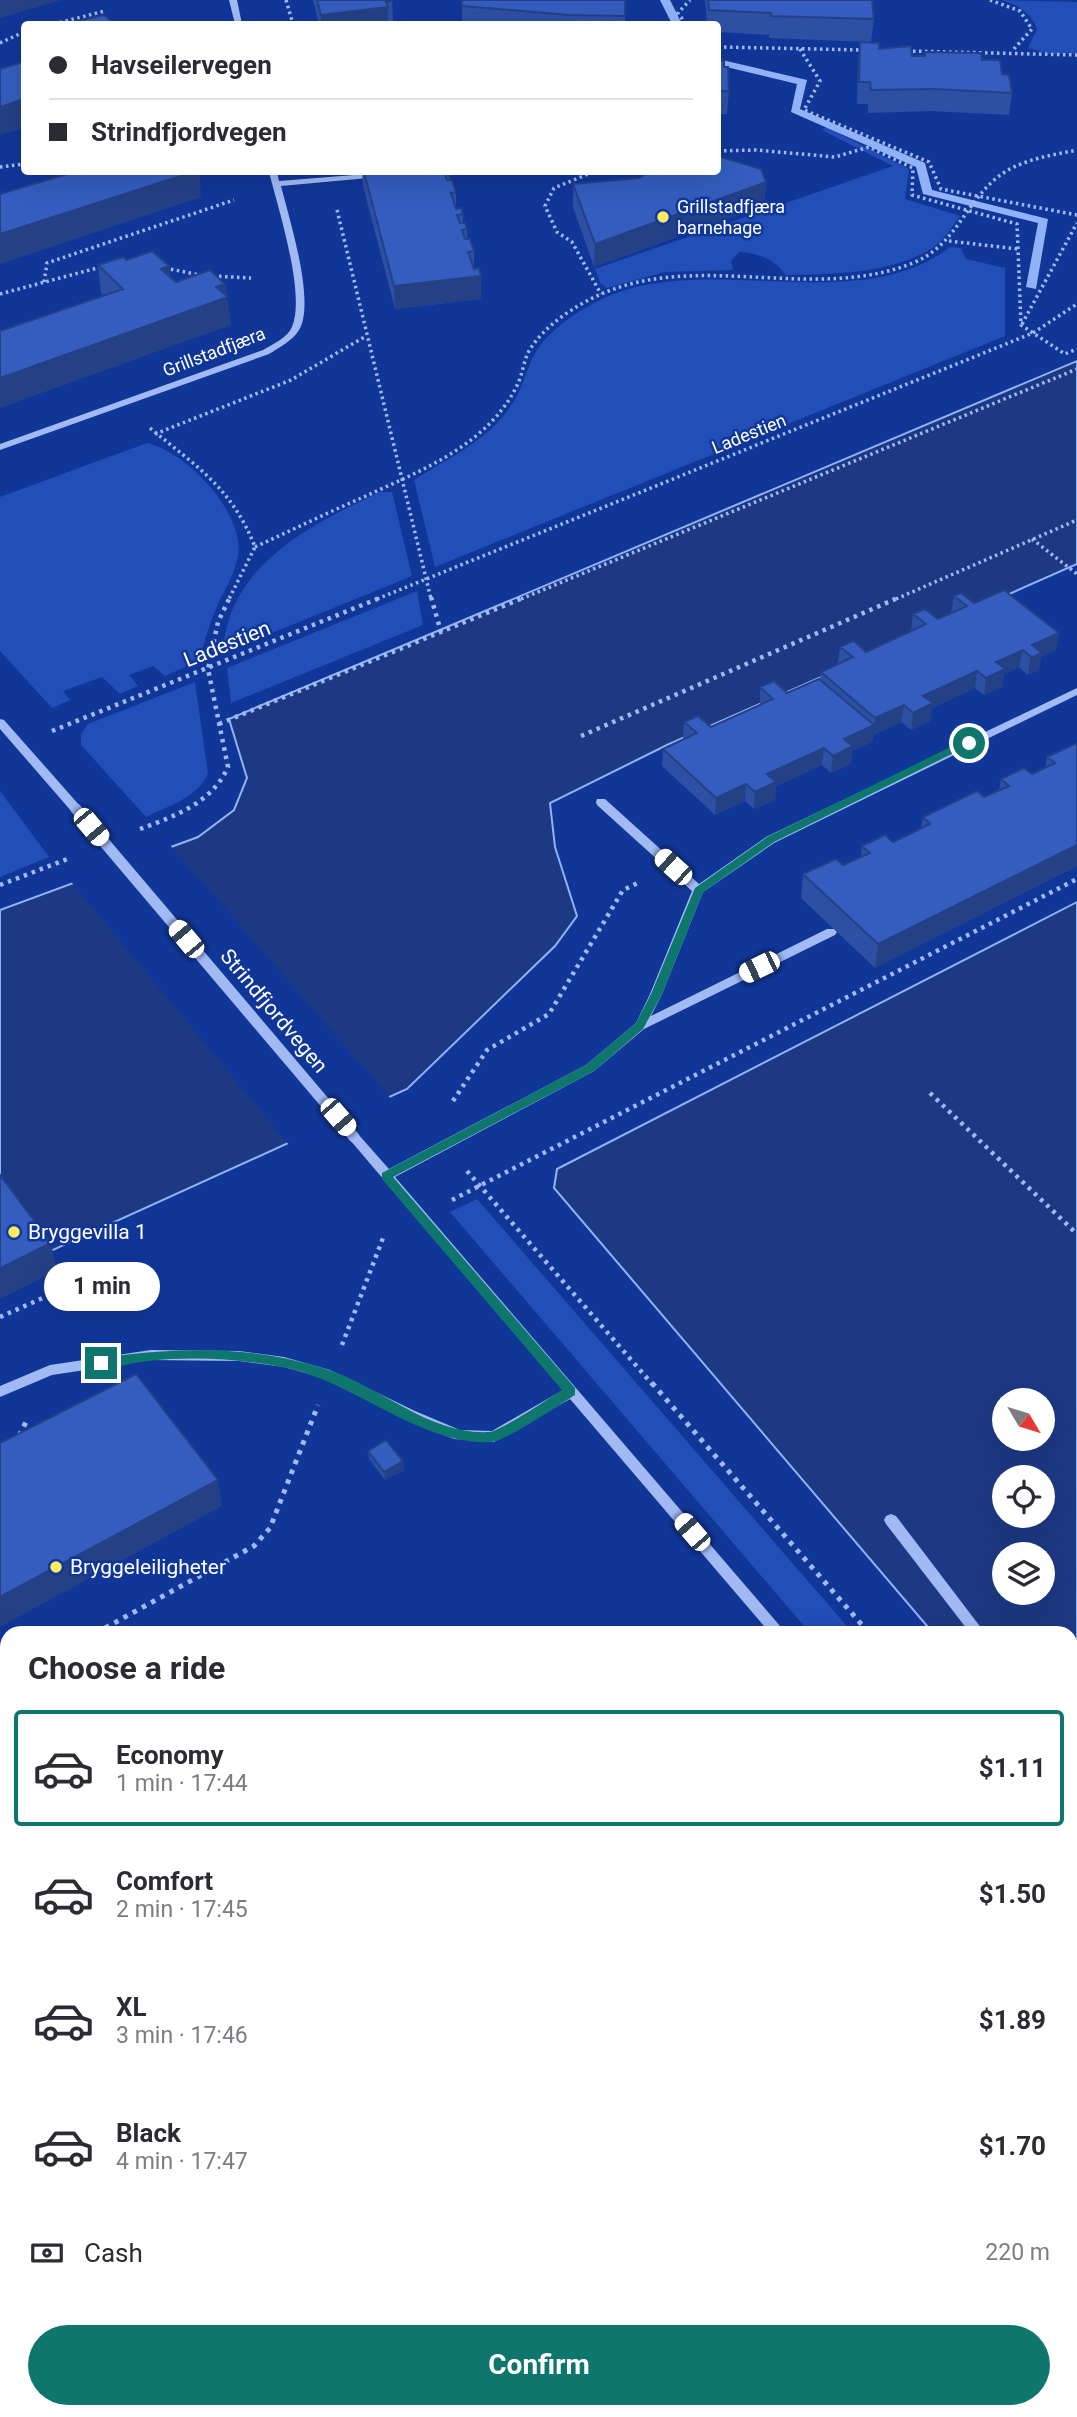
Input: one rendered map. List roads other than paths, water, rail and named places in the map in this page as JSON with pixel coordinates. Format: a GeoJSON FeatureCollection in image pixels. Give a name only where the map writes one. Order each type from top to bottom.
{"type":"FeatureCollection","features":[{"type":"Feature","properties":{"kind":"street"},"geometry":{"type":"LineString","coordinates":[[233,0],[238,21]]}},
{"type":"Feature","properties":{"kind":"street","name":"Grillstadfjæra"},"geometry":{"type":"LineString","coordinates":[[0,447],[266,352],[286,340],[297,328],[301,296],[274,175]]}},
{"type":"Feature","properties":{"kind":"street"},"geometry":{"type":"LineString","coordinates":[[276,184],[380,175]]}},
{"type":"Feature","properties":{"kind":"street"},"geometry":{"type":"LineString","coordinates":[[640,1026],[656,994],[698,890],[770,839],[1077,691]]}},
{"type":"Feature","properties":{"kind":"street","name":"Strindfjordvegen"},"geometry":{"type":"LineString","coordinates":[[0,722],[773,1626]]}},
{"type":"Feature","properties":{"kind":"street"},"geometry":{"type":"LineString","coordinates":[[601,802],[698,890]]}},
{"type":"Feature","properties":{"kind":"street"},"geometry":{"type":"LineString","coordinates":[[386,1176],[590,1068],[640,1026],[831,932]]}},
{"type":"Feature","properties":{"kind":"street"},"geometry":{"type":"LineString","coordinates":[[0,1392],[50,1370],[151,1356],[239,1356],[284,1363],[330,1375],[410,1415],[459,1435],[494,1437],[571,1392]]}},
{"type":"Feature","properties":{"kind":"street"},"geometry":{"type":"LineString","coordinates":[[891,1520],[973,1626]]}},
{"type":"Feature","properties":{"kind":"waterway"},"geometry":{"type":"LineString","coordinates":[[665,0],[676,21]]}},
{"type":"Feature","properties":{"kind":"waterway"},"geometry":{"type":"LineString","coordinates":[[721,63],[803,82],[795,110],[921,165],[927,192],[1044,221],[1032,287]]}},
{"type":"Feature","properties":{"kind":"place","name":"Grillstadfjæra barnehage"},"geometry":{"type":"Point","coordinates":[663,217]}},
{"type":"Feature","properties":{"kind":"place","name":"Bryggevilla 1"},"geometry":{"type":"Point","coordinates":[14,1232]}},
{"type":"Feature","properties":{"kind":"place","name":"Bryggeleiligheter"},"geometry":{"type":"Point","coordinates":[56,1567]}}]}
